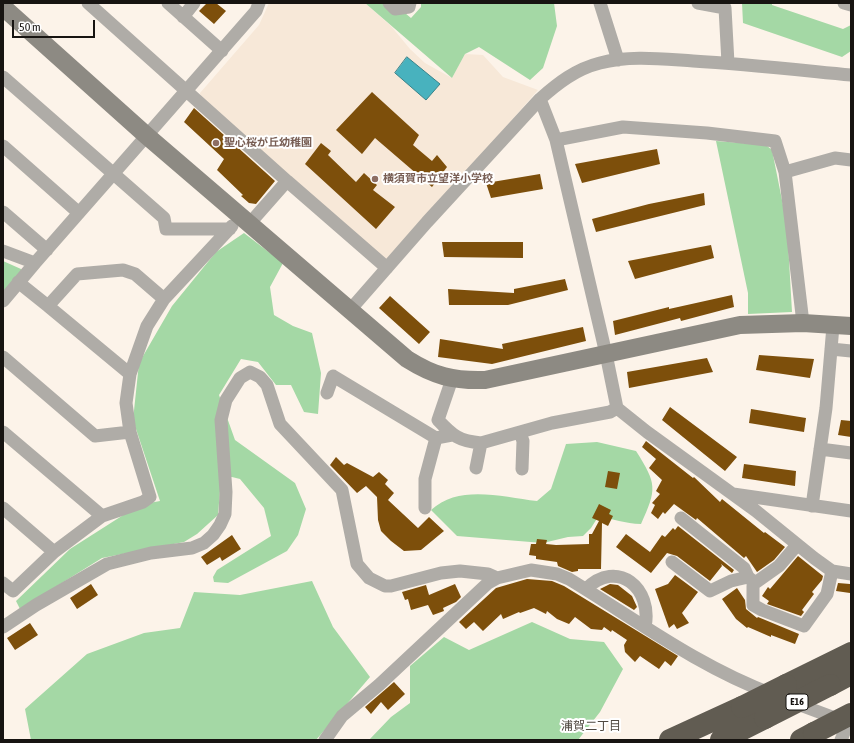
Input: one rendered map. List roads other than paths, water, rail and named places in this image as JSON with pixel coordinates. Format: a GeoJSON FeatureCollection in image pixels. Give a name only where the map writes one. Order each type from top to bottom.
{"type":"FeatureCollection","features":[{"type":"Feature","properties":{"kind":"highway"},"geometry":{"type":"LineString","coordinates":[[670,740],[755,713],[786,685],[851,653]]}},
{"type":"Feature","properties":{"kind":"highway","name":"E16"},"geometry":{"type":"LineString","coordinates":[[827,683],[851,667]]}},
{"type":"Feature","properties":{"kind":"highway","name":"E16"},"geometry":{"type":"LineString","coordinates":[[704,740],[755,713],[851,674]]}},
{"type":"Feature","properties":{"kind":"highway","name":"E16"},"geometry":{"type":"LineString","coordinates":[[721,740],[755,713]]}},
{"type":"Feature","properties":{"kind":"highway"},"geometry":{"type":"LineString","coordinates":[[808,737],[850,720]]}},
{"type":"Feature","properties":{"kind":"street"},"geometry":{"type":"LineString","coordinates":[[88,3],[287,181],[387,268]]}},
{"type":"Feature","properties":{"kind":"street"},"geometry":{"type":"LineString","coordinates":[[168,3],[222,51]]}},
{"type":"Feature","properties":{"kind":"street"},"geometry":{"type":"LineString","coordinates":[[183,16],[194,3]]}},
{"type":"Feature","properties":{"kind":"street"},"geometry":{"type":"LineString","coordinates":[[3,301],[18,282],[222,51],[256,11],[259,3]]}},
{"type":"Feature","properties":{"kind":"street"},"geometry":{"type":"LineString","coordinates":[[389,3],[395,9],[409,7],[410,3]]}},
{"type":"Feature","properties":{"kind":"street"},"geometry":{"type":"LineString","coordinates":[[600,3],[618,60]]}},
{"type":"Feature","properties":{"kind":"street"},"geometry":{"type":"LineString","coordinates":[[698,3],[725,8],[728,63]]}},
{"type":"Feature","properties":{"kind":"street"},"geometry":{"type":"LineString","coordinates":[[844,3],[851,5]]}},
{"type":"Feature","properties":{"kind":"street"},"geometry":{"type":"LineString","coordinates":[[3,7],[147,136],[246,219],[407,359],[422,369],[461,381],[485,380],[740,325],[803,323],[851,326]]}},
{"type":"Feature","properties":{"kind":"street"},"geometry":{"type":"LineString","coordinates":[[350,310],[427,222],[540,99],[555,85],[577,71],[599,63],[618,60],[657,58],[728,63],[851,75]]}},
{"type":"Feature","properties":{"kind":"street"},"geometry":{"type":"LineString","coordinates":[[3,77],[164,218],[166,229],[230,229]]}},
{"type":"Feature","properties":{"kind":"street"},"geometry":{"type":"LineString","coordinates":[[540,99],[556,140],[606,354],[617,408],[647,432],[756,511],[797,545],[832,571],[851,574]]}},
{"type":"Feature","properties":{"kind":"street"},"geometry":{"type":"LineString","coordinates":[[556,140],[623,127],[707,133],[775,141],[785,172],[803,323]]}},
{"type":"Feature","properties":{"kind":"street"},"geometry":{"type":"LineString","coordinates":[[3,146],[79,213]]}},
{"type":"Feature","properties":{"kind":"street"},"geometry":{"type":"LineString","coordinates":[[785,172],[836,158],[851,160]]}},
{"type":"Feature","properties":{"kind":"street"},"geometry":{"type":"LineString","coordinates":[[3,583],[13,591],[54,552],[102,516],[143,502],[150,497],[130,432],[126,403],[130,374],[147,326],[164,299],[230,229],[246,219],[287,181]]}},
{"type":"Feature","properties":{"kind":"street"},"geometry":{"type":"LineString","coordinates":[[3,212],[47,250]]}},
{"type":"Feature","properties":{"kind":"street"},"geometry":{"type":"LineString","coordinates":[[3,251],[36,263]]}},
{"type":"Feature","properties":{"kind":"street"},"geometry":{"type":"LineString","coordinates":[[48,306],[77,274],[123,270],[135,274],[164,299]]}},
{"type":"Feature","properties":{"kind":"street"},"geometry":{"type":"LineString","coordinates":[[18,282],[130,374]]}},
{"type":"Feature","properties":{"kind":"street"},"geometry":{"type":"LineString","coordinates":[[812,506],[820,448],[833,326]]}},
{"type":"Feature","properties":{"kind":"street"},"geometry":{"type":"LineString","coordinates":[[831,349],[851,351]]}},
{"type":"Feature","properties":{"kind":"street"},"geometry":{"type":"LineString","coordinates":[[3,358],[95,436],[130,432]]}},
{"type":"Feature","properties":{"kind":"street"},"geometry":{"type":"LineString","coordinates":[[3,627],[36,604],[107,564],[150,553],[192,548],[204,543],[213,535],[225,514],[226,492],[221,420],[226,400],[240,378],[250,372],[260,377],[267,385],[280,424],[342,490],[357,564],[369,578],[385,586],[391,586],[441,573],[460,571],[488,574],[497,578]]}},
{"type":"Feature","properties":{"kind":"street"},"geometry":{"type":"LineString","coordinates":[[327,393],[333,376],[436,438],[452,435]]}},
{"type":"Feature","properties":{"kind":"street"},"geometry":{"type":"LineString","coordinates":[[452,379],[438,420],[452,435],[460,439],[481,443],[552,423],[610,412],[617,408]]}},
{"type":"Feature","properties":{"kind":"street"},"geometry":{"type":"LineString","coordinates":[[3,432],[102,516]]}},
{"type":"Feature","properties":{"kind":"street"},"geometry":{"type":"LineString","coordinates":[[520,433],[523,441],[522,469]]}},
{"type":"Feature","properties":{"kind":"street"},"geometry":{"type":"LineString","coordinates":[[425,508],[425,478],[436,438]]}},
{"type":"Feature","properties":{"kind":"street"},"geometry":{"type":"LineString","coordinates":[[476,468],[481,443]]}},
{"type":"Feature","properties":{"kind":"street"},"geometry":{"type":"LineString","coordinates":[[820,448],[851,453]]}},
{"type":"Feature","properties":{"kind":"street"},"geometry":{"type":"LineString","coordinates":[[730,493],[851,511]]}},
{"type":"Feature","properties":{"kind":"street"},"geometry":{"type":"LineString","coordinates":[[3,508],[54,552]]}},
{"type":"Feature","properties":{"kind":"street"},"geometry":{"type":"LineString","coordinates":[[681,518],[744,568],[752,580],[753,604],[762,610],[804,626],[827,594],[832,571]]}},
{"type":"Feature","properties":{"kind":"street"},"geometry":{"type":"LineString","coordinates":[[672,562],[710,592],[730,581],[752,580],[779,566],[797,545]]}},
{"type":"Feature","properties":{"kind":"street"},"geometry":{"type":"LineString","coordinates":[[325,740],[342,716],[408,658],[488,583],[497,578],[531,570],[544,571],[569,579],[715,670],[742,683],[850,720],[841,740]]}},
{"type":"Feature","properties":{"kind":"street"},"geometry":{"type":"LineString","coordinates":[[586,589],[592,582],[605,577],[619,576],[629,580],[642,594],[646,605],[647,616],[645,627]]}},
{"type":"Feature","properties":{"kind":"water"},"geometry":{"type":"Polygon","coordinates":[[[407,57],[440,84],[426,100],[395,73],[407,57]]]}},
{"type":"Feature","properties":{"kind":"place","name":"聖心桜が丘幼稚園"},"geometry":{"type":"Point","coordinates":[216,143]}},
{"type":"Feature","properties":{"kind":"place","name":"横須賀市立望洋小学校"},"geometry":{"type":"Point","coordinates":[375,179]}},
{"type":"Feature","properties":{"kind":"district","name":"浦賀二丁目"},"geometry":{"type":"Point","coordinates":[591,726]}}]}
